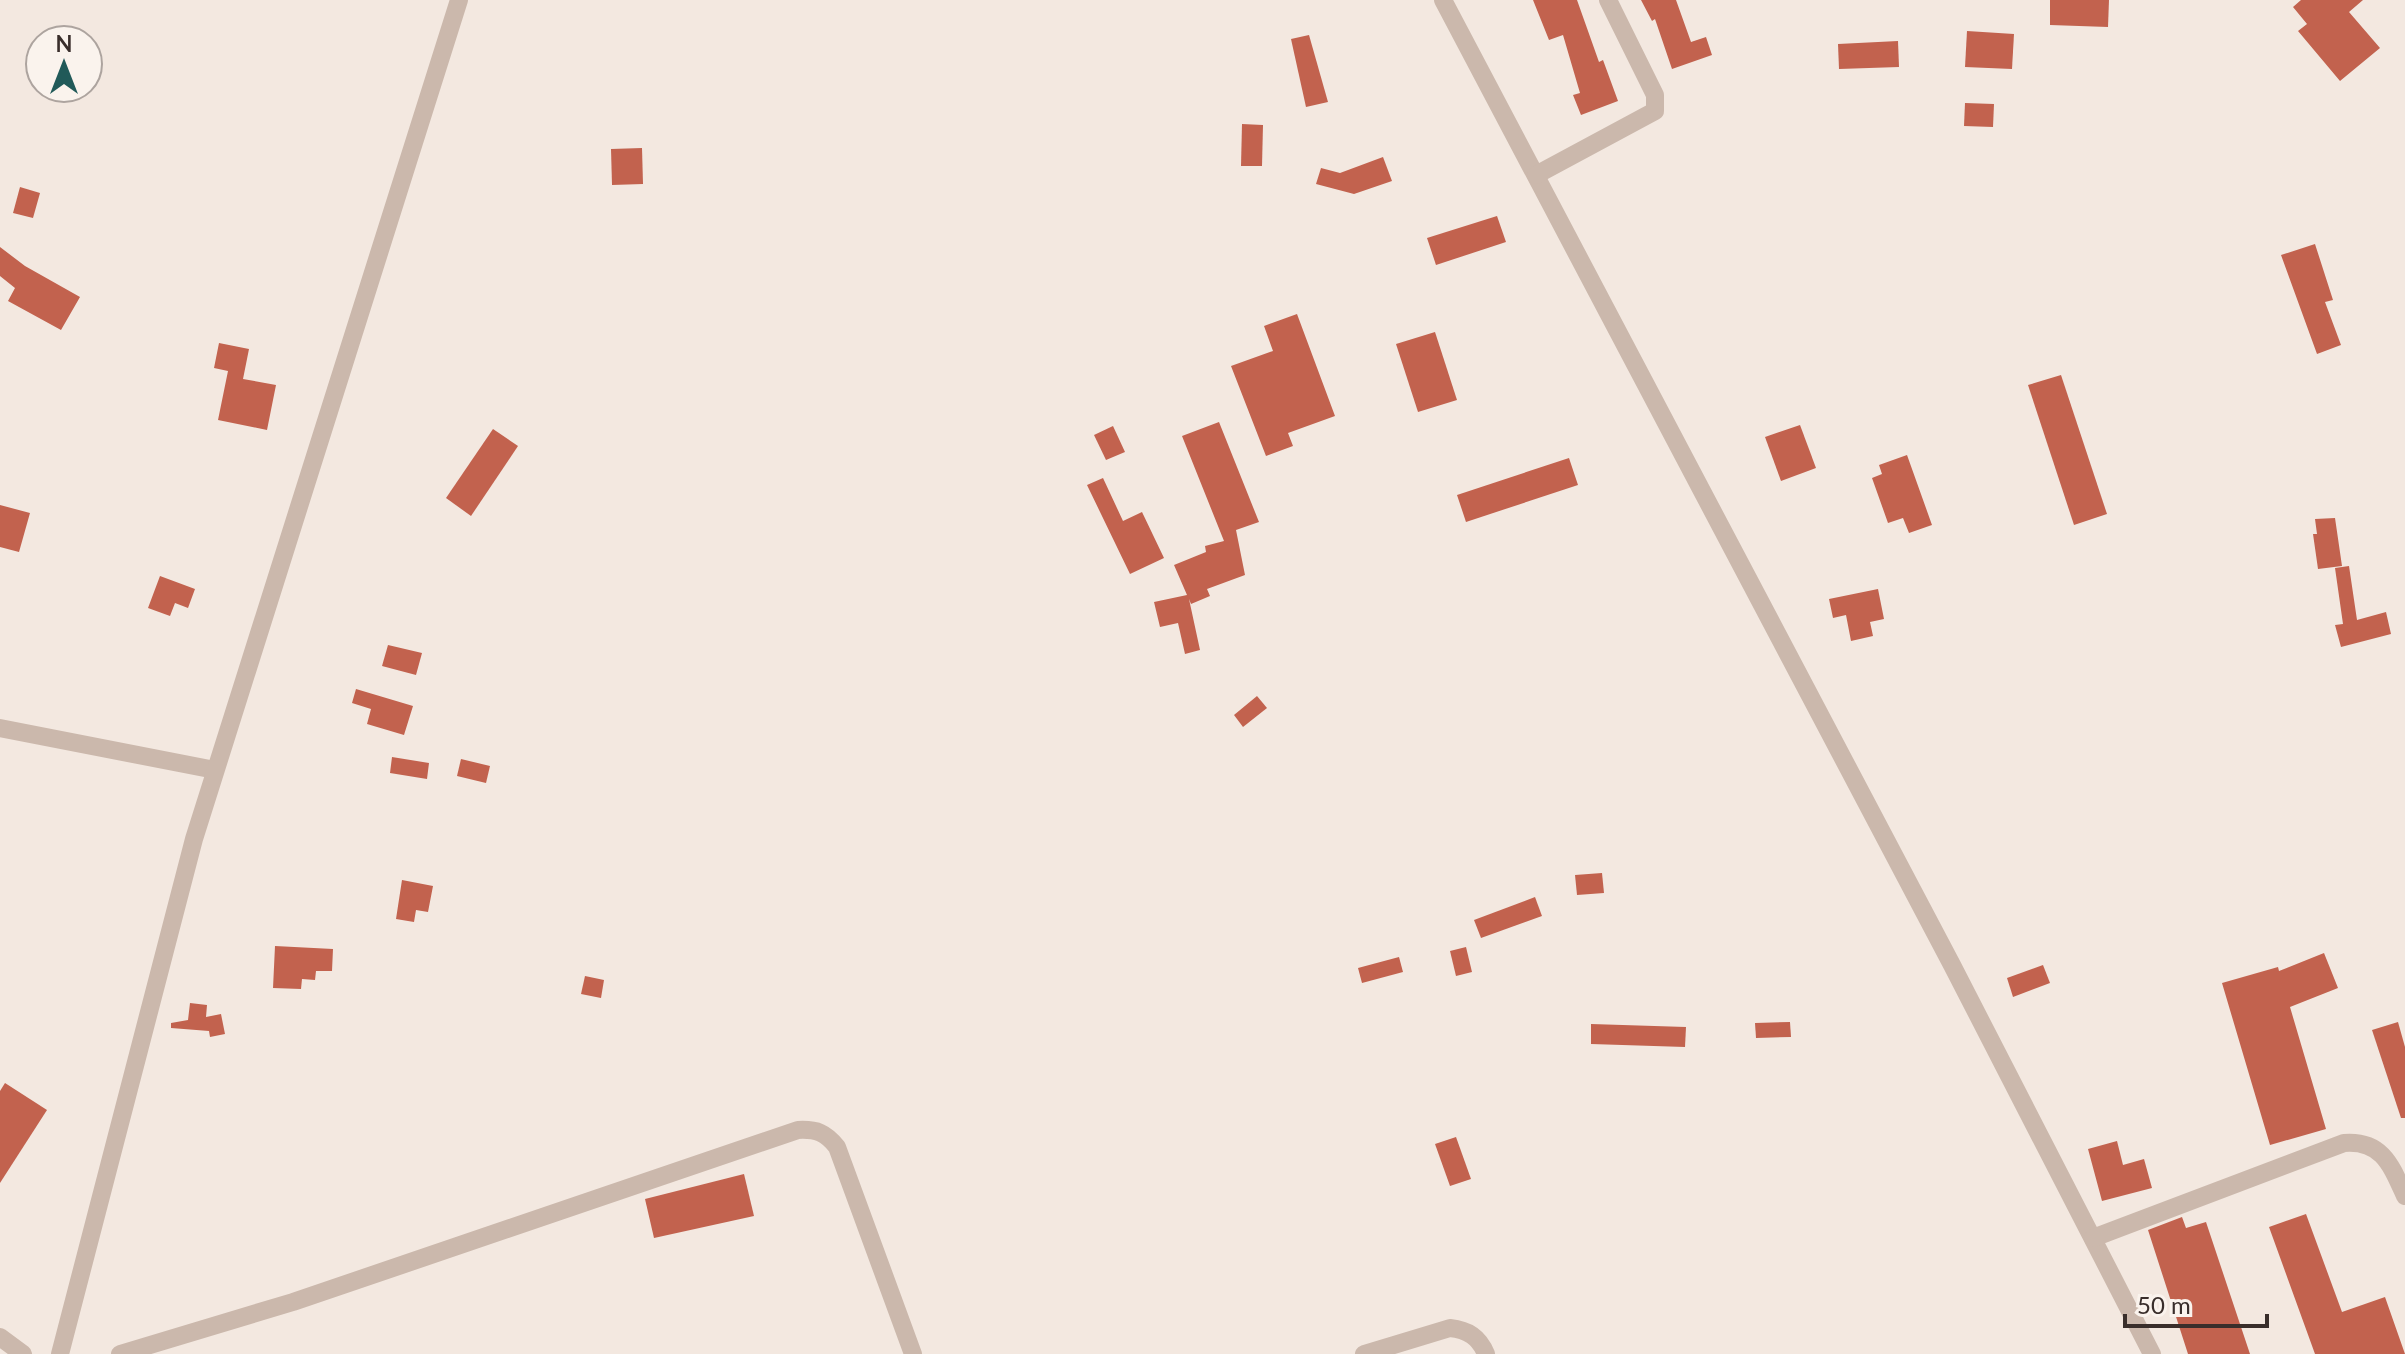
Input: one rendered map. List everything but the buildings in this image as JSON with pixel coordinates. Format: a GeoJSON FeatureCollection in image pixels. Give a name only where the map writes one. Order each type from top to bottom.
{"type":"FeatureCollection","features":[{"type":"Feature","properties":{"kind":"street"},"geometry":{"type":"LineString","coordinates":[[60,1354],[194,839],[459,0]]}},
{"type":"Feature","properties":{"kind":"street"},"geometry":{"type":"LineString","coordinates":[[1443,0],[2152,1354]]}},
{"type":"Feature","properties":{"kind":"street"},"geometry":{"type":"LineString","coordinates":[[1536,175],[1655,111],[1655,95],[1608,0]]}},
{"type":"Feature","properties":{"kind":"street"},"geometry":{"type":"LineString","coordinates":[[0,728],[215,770]]}},
{"type":"Feature","properties":{"kind":"street"},"geometry":{"type":"LineString","coordinates":[[120,1354],[293,1302],[798,1130],[814,1129],[827,1135],[837,1147],[913,1354]]}},
{"type":"Feature","properties":{"kind":"street"},"geometry":{"type":"LineString","coordinates":[[2093,1238],[2344,1143],[2372,1145],[2386,1156],[2405,1196]]}},
{"type":"Feature","properties":{"kind":"street"},"geometry":{"type":"LineString","coordinates":[[1364,1354],[1450,1328],[1475,1336],[1486,1354]]}},
{"type":"Feature","properties":{"kind":"street"},"geometry":{"type":"LineString","coordinates":[[0,1337],[23,1354]]}}]}
